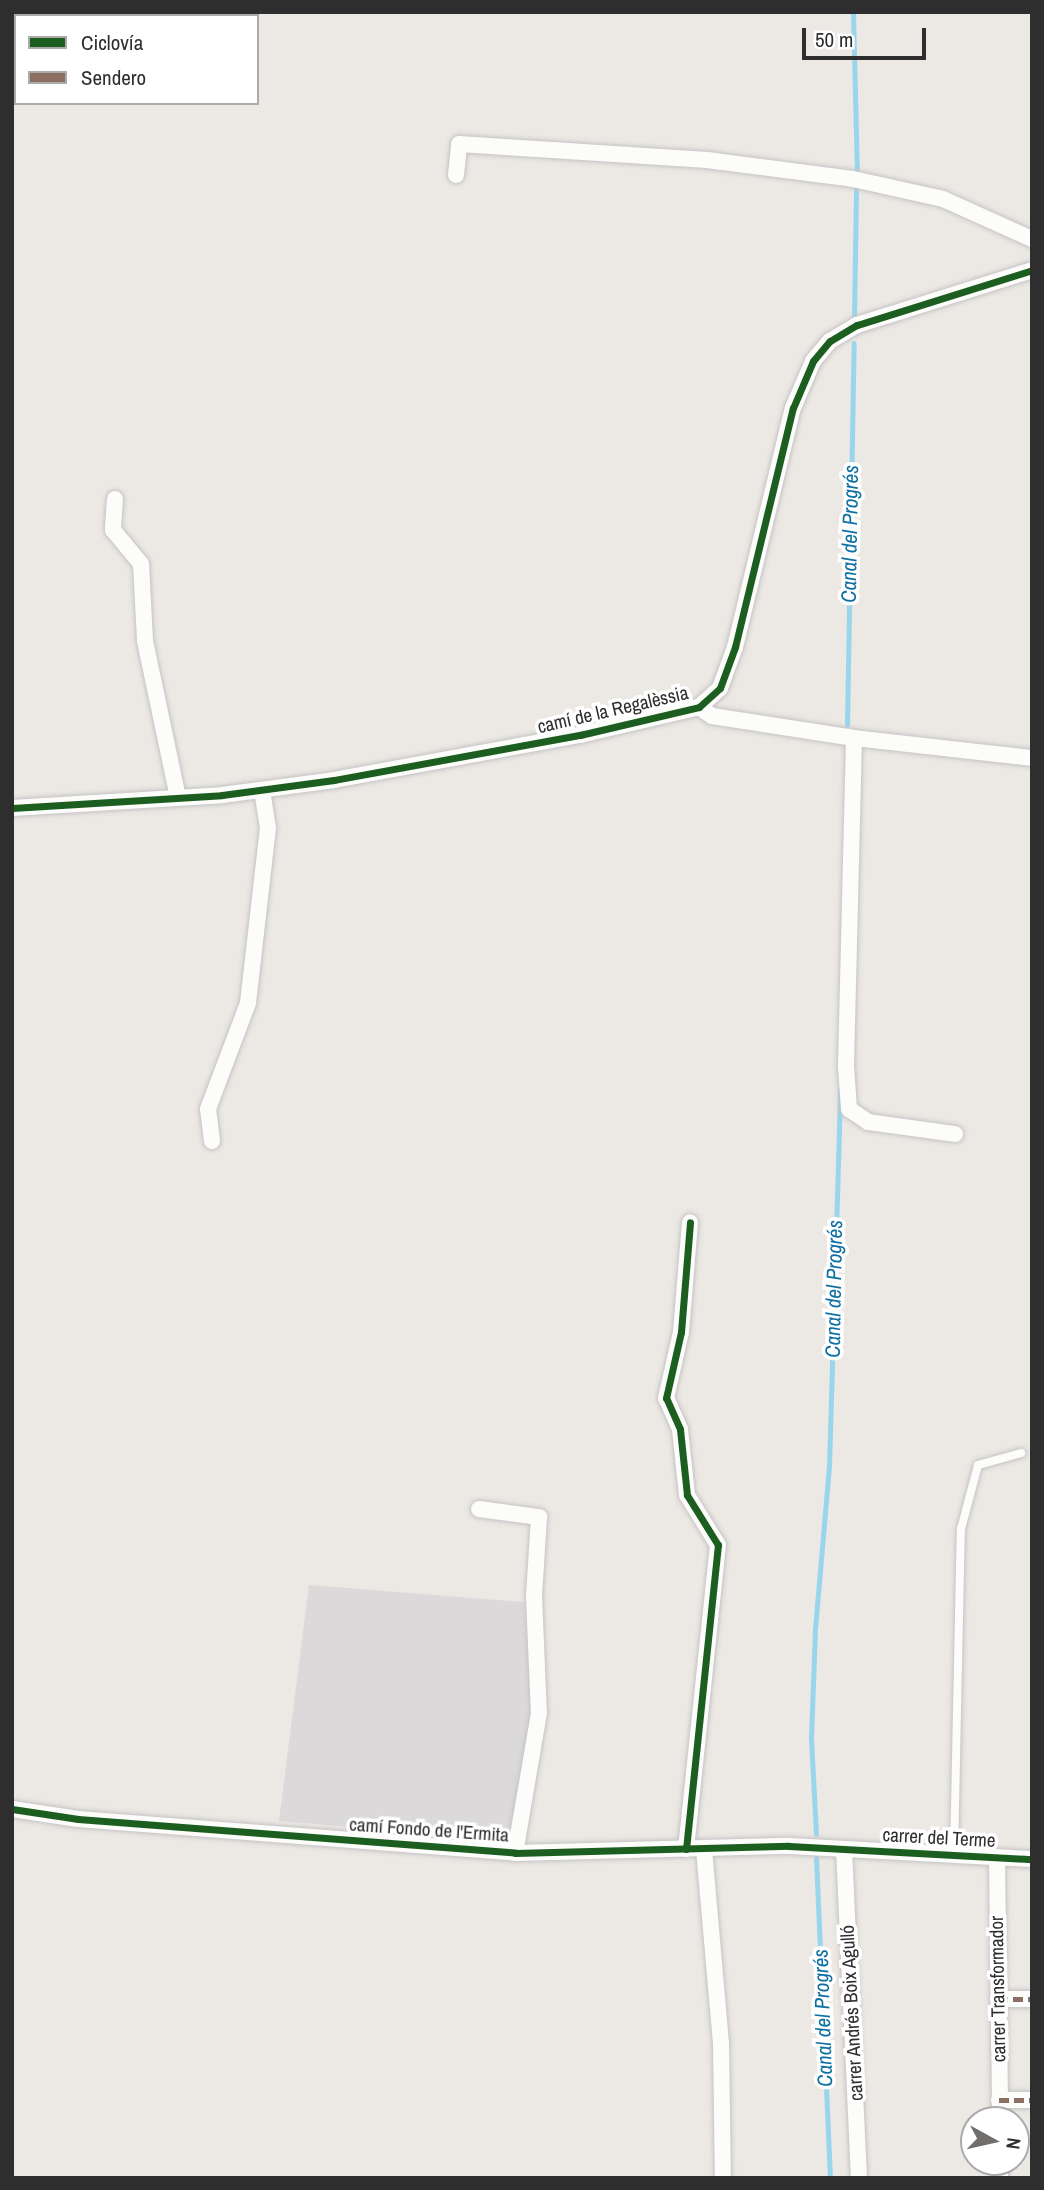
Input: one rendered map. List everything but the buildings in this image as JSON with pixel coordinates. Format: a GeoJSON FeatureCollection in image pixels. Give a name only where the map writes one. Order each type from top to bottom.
{"type":"FeatureCollection","features":[{"type":"Feature","properties":{"kind":"street"},"geometry":{"type":"LineString","coordinates":[[456,175],[459,144],[707,160],[853,178],[943,199],[1032,239]]}},
{"type":"Feature","properties":{"kind":"street","name":"camí de la Regalèssia"},"geometry":{"type":"LineString","coordinates":[[12,808],[262,790],[475,755],[657,720],[699,707],[720,688],[735,647],[793,408],[813,361],[830,341],[857,325],[1032,271]]}},
{"type":"Feature","properties":{"kind":"street"},"geometry":{"type":"LineString","coordinates":[[116,499],[113,530],[141,564],[145,641],[178,797]]}},
{"type":"Feature","properties":{"kind":"street"},"geometry":{"type":"LineString","coordinates":[[699,707],[712,716],[854,738],[1032,758]]}},
{"type":"Feature","properties":{"kind":"street"},"geometry":{"type":"LineString","coordinates":[[854,738],[846,1066],[849,1109],[868,1122],[955,1134]]}},
{"type":"Feature","properties":{"kind":"street"},"geometry":{"type":"LineString","coordinates":[[212,1141],[208,1109],[248,1003],[268,828],[262,790]]}},
{"type":"Feature","properties":{"kind":"street"},"geometry":{"type":"LineString","coordinates":[[686,1849],[718,1545],[687,1495],[680,1429],[666,1398],[681,1332],[690,1222]]}},
{"type":"Feature","properties":{"kind":"street"},"geometry":{"type":"LineString","coordinates":[[479,1509],[539,1517],[534,1596],[539,1713],[516,1853]]}},
{"type":"Feature","properties":{"kind":"street","name":"camí Fondo de l'Ermita"},"geometry":{"type":"LineString","coordinates":[[12,1809],[78,1819],[516,1853],[789,1846],[844,1849]]}},
{"type":"Feature","properties":{"kind":"street"},"geometry":{"type":"LineString","coordinates":[[704,1849],[721,2043],[723,2178]]}},
{"type":"Feature","properties":{"kind":"street","name":"carrer del Terme"},"geometry":{"type":"LineString","coordinates":[[844,1849],[1032,1859]]}},
{"type":"Feature","properties":{"kind":"street","name":"carrer Andrés Boix Agulló"},"geometry":{"type":"LineString","coordinates":[[844,1849],[859,2178]]}},
{"type":"Feature","properties":{"kind":"street","name":"carrer Transformador"},"geometry":{"type":"LineString","coordinates":[[997,1857],[999,2106]]}},
{"type":"Feature","properties":{"kind":"street"},"geometry":{"type":"LineString","coordinates":[[998,1999],[1032,1999]]}},
{"type":"Feature","properties":{"kind":"street"},"geometry":{"type":"LineString","coordinates":[[999,2101],[1032,2100]]}},
{"type":"Feature","properties":{"kind":"lane"},"geometry":{"type":"LineString","coordinates":[[954,1855],[961,1529],[978,1465],[1021,1453]]}},
{"type":"Feature","properties":{"kind":"shaded area"},"geometry":{"type":"Polygon","coordinates":[[[309,1585],[524,1602],[533,1712],[508,1840],[279,1821],[309,1585]]]}},
{"type":"Feature","properties":{"kind":"waterway","name":"Canal del Progrés"},"geometry":{"type":"LineString","coordinates":[[853,12],[857,174]]}},
{"type":"Feature","properties":{"kind":"waterway","name":"Canal del Progrés"},"geometry":{"type":"LineString","coordinates":[[854,318],[856,185]]}},
{"type":"Feature","properties":{"kind":"waterway","name":"Canal del Progrés"},"geometry":{"type":"LineString","coordinates":[[847,725],[854,343]]}},
{"type":"Feature","properties":{"kind":"waterway","name":"Canal del Progrés"},"geometry":{"type":"LineString","coordinates":[[816,1834],[811,1738],[815,1629],[829,1467],[840,1090]]}},
{"type":"Feature","properties":{"kind":"waterway","name":"Canal del Progrés"},"geometry":{"type":"LineString","coordinates":[[816,1858],[830,2178]]}},
{"type":"Feature","properties":{"kind":"marked path"},"geometry":{"type":"LineString","coordinates":[[998,1999],[1032,1999]]}},
{"type":"Feature","properties":{"kind":"marked path"},"geometry":{"type":"LineString","coordinates":[[999,2100],[1032,2100]]}},
{"type":"Feature","properties":{"kind":"cycle path"},"geometry":{"type":"LineString","coordinates":[[12,808],[222,795],[334,780],[580,735],[699,707],[720,688],[735,647],[793,408],[813,361],[830,341],[857,325],[1032,270]]}},
{"type":"Feature","properties":{"kind":"cycle path"},"geometry":{"type":"LineString","coordinates":[[686,1849],[718,1545],[687,1495],[680,1429],[666,1398],[681,1332],[690,1222]]}},
{"type":"Feature","properties":{"kind":"cycle path"},"geometry":{"type":"LineString","coordinates":[[12,1809],[78,1819],[515,1853],[789,1846],[1032,1859]]}}]}
